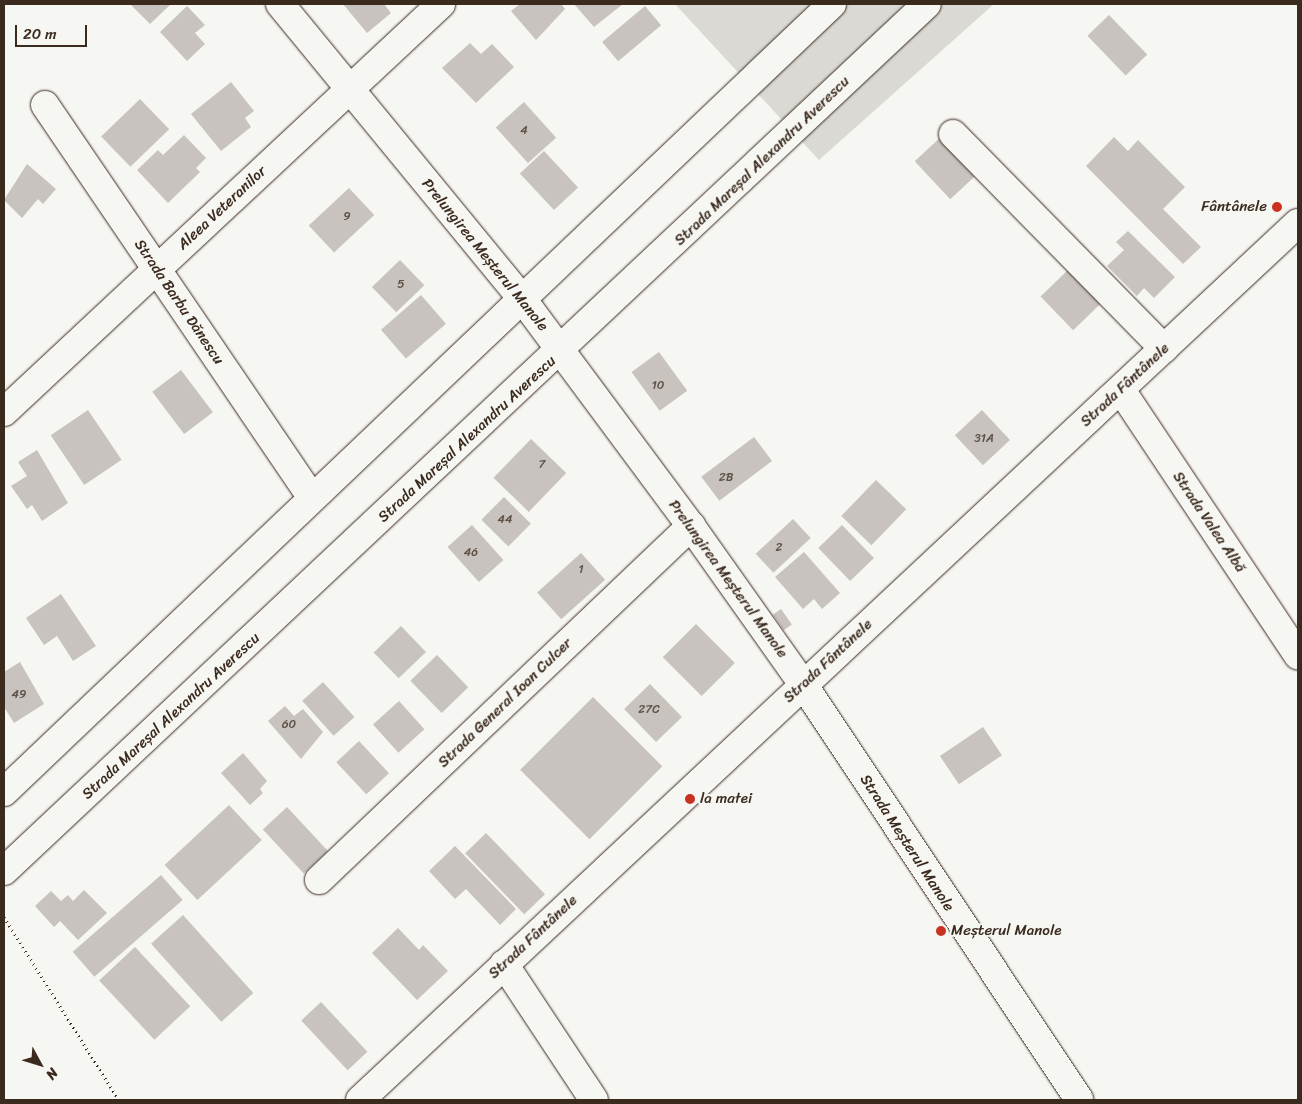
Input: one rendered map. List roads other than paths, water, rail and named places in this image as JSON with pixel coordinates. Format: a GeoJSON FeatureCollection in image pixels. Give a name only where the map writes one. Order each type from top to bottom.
{"type":"FeatureCollection","features":[{"type":"Feature","properties":{"kind":"street","name":"Prelungirea Meșterul Manole"},"geometry":{"type":"LineString","coordinates":[[280,4],[351,88],[523,300],[691,526],[803,684]]}},
{"type":"Feature","properties":{"kind":"street","name":"Aleea Veteranilor"},"geometry":{"type":"LineString","coordinates":[[6,404],[156,269],[441,4]]}},
{"type":"Feature","properties":{"kind":"street"},"geometry":{"type":"LineString","coordinates":[[4,792],[832,4]]}},
{"type":"Feature","properties":{"kind":"street","name":"Strada Mareșal Alexandru Averescu"},"geometry":{"type":"LineString","coordinates":[[4,872],[562,351],[927,4]]}},
{"type":"Feature","properties":{"kind":"street","name":"Strada Barbu Dănescu"},"geometry":{"type":"LineString","coordinates":[[45,105],[312,498]]}},
{"type":"Feature","properties":{"kind":"street"},"geometry":{"type":"LineString","coordinates":[[953,134],[1164,349]]}},
{"type":"Feature","properties":{"kind":"street","name":"Strada Fântânele"},"geometry":{"type":"LineString","coordinates":[[360,1100],[1298,223]]}},
{"type":"Feature","properties":{"kind":"street","name":"Strada Valea Albă"},"geometry":{"type":"LineString","coordinates":[[1121,390],[1298,655]]}},
{"type":"Feature","properties":{"kind":"street","name":"Strada General Ioan Culcer"},"geometry":{"type":"LineString","coordinates":[[319,880],[691,526]]}},
{"type":"Feature","properties":{"kind":"street","name":"Strada Meșterul Manole"},"geometry":{"type":"LineString","coordinates":[[803,684],[1079,1100]]}},
{"type":"Feature","properties":{"kind":"street"},"geometry":{"type":"LineString","coordinates":[[504,964],[594,1100]]}},
{"type":"Feature","properties":{"kind":"place","name":"Fântânele"},"geometry":{"type":"Point","coordinates":[1277,207]}},
{"type":"Feature","properties":{"kind":"place","name":"la matei"},"geometry":{"type":"Point","coordinates":[690,799]}},
{"type":"Feature","properties":{"kind":"place","name":"Meșterul Manole"},"geometry":{"type":"Point","coordinates":[941,931]}}]}
